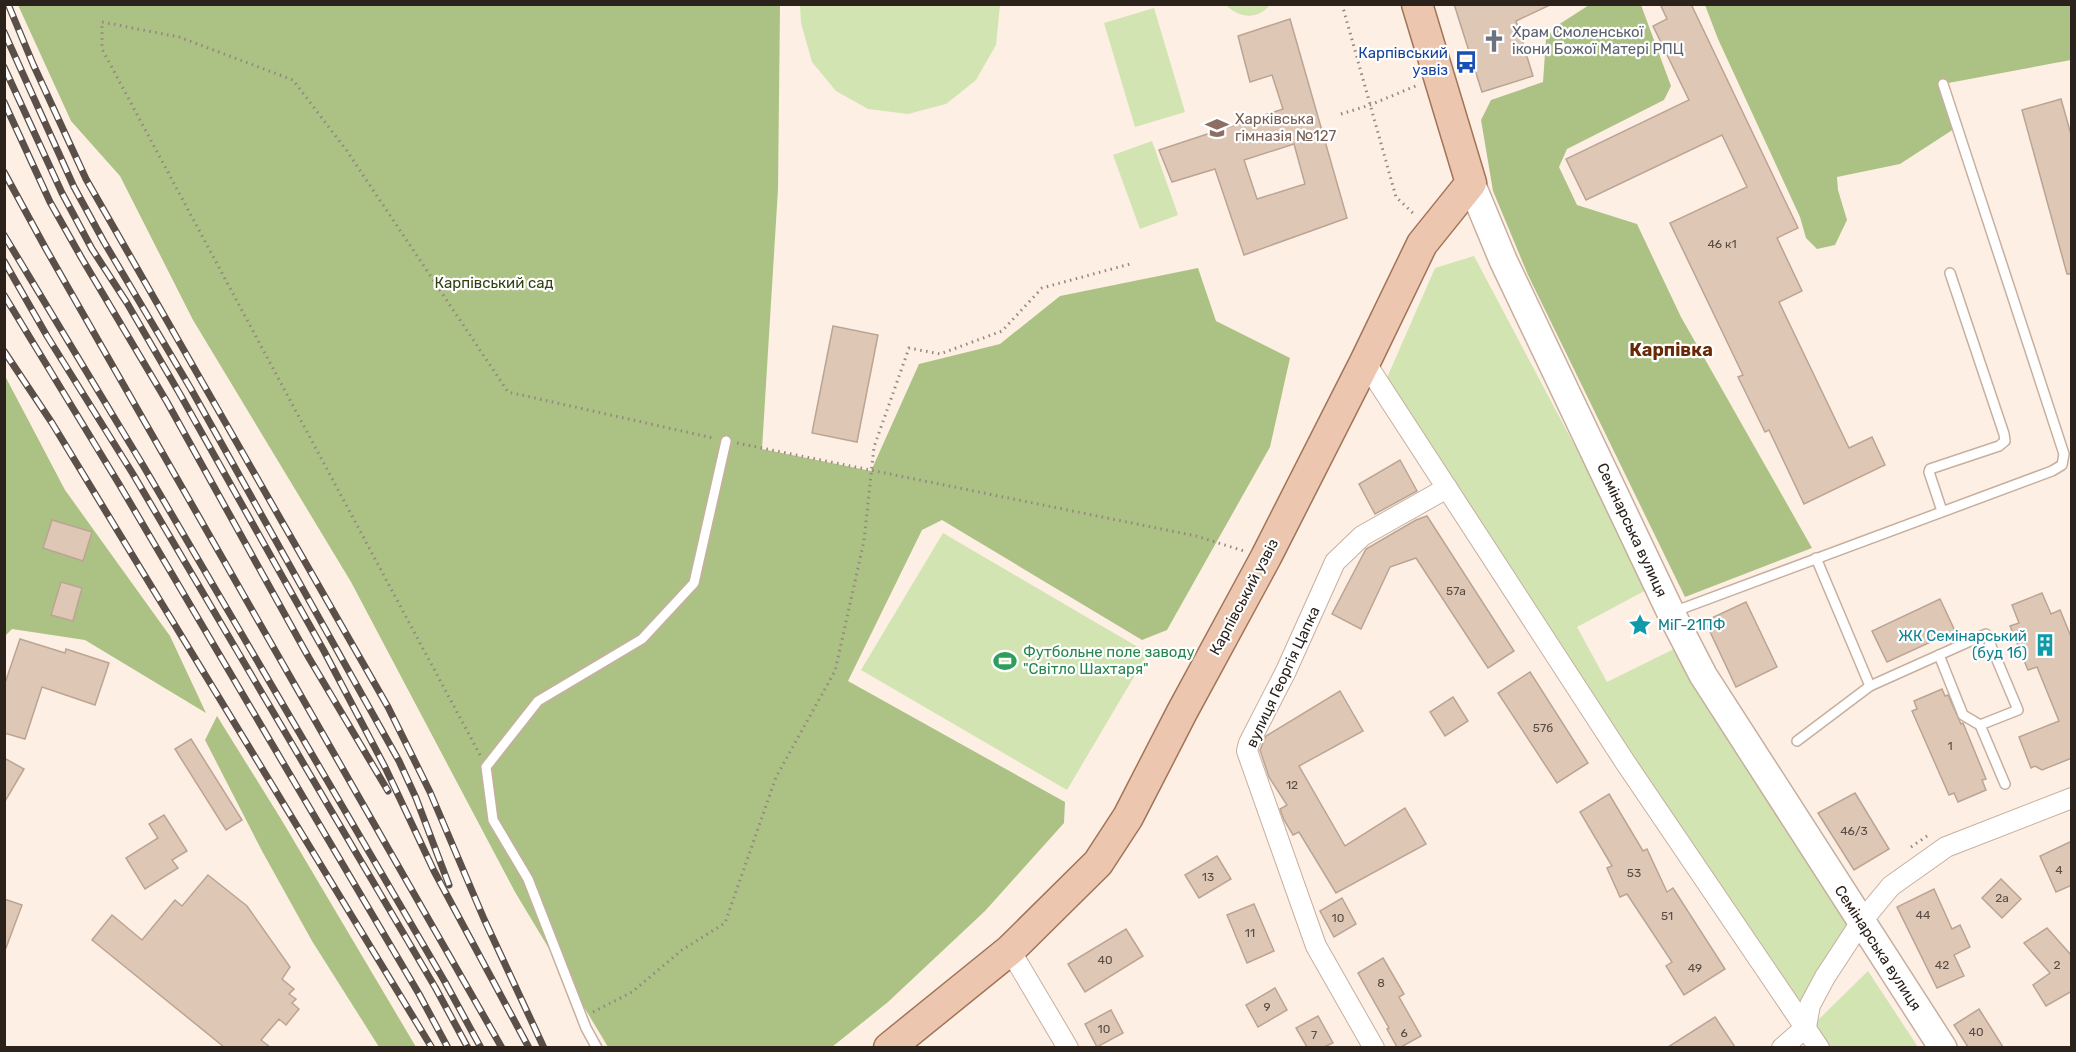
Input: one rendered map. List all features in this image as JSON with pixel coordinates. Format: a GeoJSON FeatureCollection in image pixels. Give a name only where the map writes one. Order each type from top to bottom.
{"type":"FeatureCollection","features":[{"type":"Feature","properties":{"kind":"main road","name":"Семінарська вулиця"},"geometry":{"type":"LineString","coordinates":[[1417,4],[1471,183],[1503,261],[1671,613],[1703,675],[1943,1047]]}},
{"type":"Feature","properties":{"kind":"main road","name":"Карпівський узвіз"},"geometry":{"type":"LineString","coordinates":[[889,1047],[1010,950],[1098,863],[1128,817],[1266,557],[1422,244],[1471,183]]}},
{"type":"Feature","properties":{"kind":"street"},"geometry":{"type":"LineString","coordinates":[[1365,362],[1625,762],[1819,1047]]}},
{"type":"Feature","properties":{"kind":"street","name":"вулиця Георгія Цапка"},"geometry":{"type":"LineString","coordinates":[[1374,1047],[1316,946],[1247,751],[1335,562],[1362,536],[1447,488]]}},
{"type":"Feature","properties":{"kind":"street"},"geometry":{"type":"LineString","coordinates":[[1782,1047],[1806,1027],[1810,1005],[1825,977],[1862,922],[1891,886],[1947,847],[2072,798]]}},
{"type":"Feature","properties":{"kind":"street"},"geometry":{"type":"LineString","coordinates":[[1010,950],[1068,1047]]}},
{"type":"Feature","properties":{"kind":"lane"},"geometry":{"type":"LineString","coordinates":[[1671,613],[2052,471],[2062,465],[2064,454],[1943,84]]}},
{"type":"Feature","properties":{"kind":"lane"},"geometry":{"type":"LineString","coordinates":[[1942,511],[1930,469],[1999,446],[2005,441],[1950,273]]}},
{"type":"Feature","properties":{"kind":"lane"},"geometry":{"type":"LineString","coordinates":[[597,1047],[582,1017],[528,879],[493,820],[486,767],[538,701],[642,639],[694,583],[726,441]]}},
{"type":"Feature","properties":{"kind":"lane"},"geometry":{"type":"LineString","coordinates":[[1816,558],[1870,686]]}},
{"type":"Feature","properties":{"kind":"lane"},"geometry":{"type":"LineString","coordinates":[[1797,741],[1870,686],[1986,634],[2018,710],[1980,725]]}},
{"type":"Feature","properties":{"kind":"lane"},"geometry":{"type":"LineString","coordinates":[[1939,655],[1964,715],[1980,725],[2005,784]]}},
{"type":"Feature","properties":{"kind":"path"},"geometry":{"type":"LineString","coordinates":[[1342,4],[1396,198],[1417,217]]}},
{"type":"Feature","properties":{"kind":"path"},"geometry":{"type":"LineString","coordinates":[[486,767],[102,49],[102,22],[179,37],[293,80],[347,151],[508,392],[726,441],[1196,536],[1266,557]]}},
{"type":"Feature","properties":{"kind":"path"},"geometry":{"type":"LineString","coordinates":[[1341,114],[1370,105],[1423,83]]}},
{"type":"Feature","properties":{"kind":"path"},"geometry":{"type":"LineString","coordinates":[[582,1017],[632,992],[682,950],[725,923],[776,777],[835,671],[864,541],[874,447],[909,348],[940,354],[1002,331],[1042,288],[1130,264]]}},
{"type":"Feature","properties":{"kind":"green space","name":"Карпівський сад"},"geometry":{"type":"Polygon","coordinates":[[[18,5],[780,5],[778,189],[762,449],[871,471],[919,364],[1000,344],[1060,296],[1198,268],[1216,321],[1290,358],[1270,447],[1167,630],[1142,640],[942,520],[922,530],[848,681],[1065,802],[1064,823],[985,911],[888,1002],[832,1047],[608,1047],[515,892],[351,582],[193,320],[120,176],[71,121],[18,5]]]}},
{"type":"Feature","properties":{"kind":"green space"},"geometry":{"type":"Polygon","coordinates":[[[800,5],[1000,5],[996,45],[976,80],[946,104],[908,114],[868,109],[836,91],[812,62],[801,23],[800,5]]]}},
{"type":"Feature","properties":{"kind":"green space"},"geometry":{"type":"Polygon","coordinates":[[[1270,5],[1260,13],[1249,16],[1238,13],[1227,6],[1270,5]]]}},
{"type":"Feature","properties":{"kind":"green space"},"geometry":{"type":"Polygon","coordinates":[[[1589,5],[1641,5],[1671,86],[1664,100],[1567,149],[1559,167],[1577,205],[1637,224],[1681,317],[1812,548],[1685,597],[1528,275],[1493,191],[1481,120],[1491,100],[1543,82],[1546,39],[1555,27],[1589,5]]]}},
{"type":"Feature","properties":{"kind":"green space"},"geometry":{"type":"Polygon","coordinates":[[[1705,5],[2071,5],[2071,60],[1943,84],[1957,127],[1900,164],[1837,177],[1838,190],[1847,220],[1835,245],[1817,249],[1806,238],[1800,217],[1718,39],[1705,5]]]}},
{"type":"Feature","properties":{"kind":"green space"},"geometry":{"type":"Polygon","coordinates":[[[1154,8],[1185,112],[1135,127],[1104,23],[1154,8]]]}},
{"type":"Feature","properties":{"kind":"green space"},"geometry":{"type":"Polygon","coordinates":[[[1152,141],[1178,215],[1140,229],[1113,155],[1152,141]]]}},
{"type":"Feature","properties":{"kind":"green space"},"geometry":{"type":"Polygon","coordinates":[[[1474,256],[1650,588],[1577,627],[1607,682],[1676,648],[1850,926],[1797,1009],[1386,380],[1435,268],[1474,256]]]}},
{"type":"Feature","properties":{"kind":"green space"},"geometry":{"type":"Polygon","coordinates":[[[4,374],[65,490],[170,636],[206,713],[85,640],[12,629],[5,636],[4,374]]]}},
{"type":"Feature","properties":{"kind":"green space","name":"Футбольне поле заводу \"Світло Шахтаря\""},"geometry":{"type":"Polygon","coordinates":[[[943,533],[1148,653],[1067,790],[861,670],[943,533]]]}},
{"type":"Feature","properties":{"kind":"green space"},"geometry":{"type":"Polygon","coordinates":[[[217,716],[416,1047],[379,1047],[312,941],[262,851],[205,740],[217,716]]]}},
{"type":"Feature","properties":{"kind":"green space"},"geometry":{"type":"Polygon","coordinates":[[[1868,971],[1918,1047],[1827,1047],[1813,1025],[1868,971]]]}},
{"type":"Feature","properties":{"kind":"building","name":"Храм Смоленської ікони Божої Матері РПЦ"},"geometry":{"type":"Polygon","coordinates":[[[1454,4],[1552,4],[1516,21],[1533,76],[1482,92],[1454,4]]]}},
{"type":"Feature","properties":{"kind":"building"},"geometry":{"type":"Polygon","coordinates":[[[1660,4],[1691,4],[1798,228],[1777,238],[1802,291],[1779,302],[1849,448],[1872,437],[1885,465],[1804,504],[1769,430],[1765,432],[1738,377],[1743,375],[1670,223],[1747,187],[1722,135],[1586,200],[1566,159],[1689,100],[1653,26],[1667,19],[1660,4]]]}},
{"type":"Feature","properties":{"kind":"building"},"geometry":{"type":"Polygon","coordinates":[[[1290,19],[1347,218],[1244,255],[1215,169],[1172,182],[1159,150],[1283,109],[1272,75],[1250,82],[1238,36],[1290,19]],[[1294,144],[1244,160],[1257,199],[1305,184],[1294,144]]]}},
{"type":"Feature","properties":{"kind":"building"},"geometry":{"type":"Polygon","coordinates":[[[2061,99],[2072,138],[2072,274],[2067,274],[2022,110],[2061,99]]]}},
{"type":"Feature","properties":{"kind":"building"},"geometry":{"type":"Polygon","coordinates":[[[833,326],[878,335],[857,442],[812,433],[833,326]]]}},
{"type":"Feature","properties":{"kind":"building"},"geometry":{"type":"Polygon","coordinates":[[[1400,460],[1417,491],[1375,514],[1359,484],[1400,460]]]}},
{"type":"Feature","properties":{"kind":"building"},"geometry":{"type":"Polygon","coordinates":[[[1427,516],[1514,651],[1488,668],[1416,558],[1390,567],[1361,629],[1332,614],[1366,549],[1427,516]]]}},
{"type":"Feature","properties":{"kind":"building"},"geometry":{"type":"Polygon","coordinates":[[[52,520],[92,532],[83,561],[43,548],[52,520]]]}},
{"type":"Feature","properties":{"kind":"building"},"geometry":{"type":"Polygon","coordinates":[[[61,582],[82,588],[73,621],[51,615],[61,582]]]}},
{"type":"Feature","properties":{"kind":"building"},"geometry":{"type":"Polygon","coordinates":[[[2042,593],[2051,614],[2060,610],[2072,639],[2072,758],[2042,770],[2035,766],[2031,768],[2019,737],[2059,721],[2037,667],[2028,670],[2010,626],[2019,623],[2012,605],[2042,593]]]}},
{"type":"Feature","properties":{"kind":"building"},"geometry":{"type":"Polygon","coordinates":[[[1940,599],[1955,631],[1887,662],[1872,631],[1940,599]]]}},
{"type":"Feature","properties":{"kind":"building"},"geometry":{"type":"Polygon","coordinates":[[[1746,602],[1777,667],[1736,687],[1705,621],[1746,602]]]}},
{"type":"Feature","properties":{"kind":"building"},"geometry":{"type":"Polygon","coordinates":[[[20,639],[65,653],[66,649],[109,663],[95,705],[42,687],[25,739],[4,733],[4,686],[20,639]]]}},
{"type":"Feature","properties":{"kind":"building"},"geometry":{"type":"Polygon","coordinates":[[[1530,672],[1588,763],[1557,783],[1498,693],[1530,672]]]}},
{"type":"Feature","properties":{"kind":"building"},"geometry":{"type":"Polygon","coordinates":[[[1942,689],[1945,696],[1948,695],[1961,724],[1963,723],[1986,779],[1982,780],[1986,790],[1958,802],[1954,793],[1949,795],[1912,711],[1917,709],[1914,701],[1942,689]]]}},
{"type":"Feature","properties":{"kind":"building"},"geometry":{"type":"Polygon","coordinates":[[[1340,691],[1363,731],[1299,766],[1345,846],[1405,808],[1426,844],[1336,893],[1299,832],[1293,835],[1284,820],[1280,809],[1287,805],[1269,777],[1260,750],[1266,736],[1340,691]]]}},
{"type":"Feature","properties":{"kind":"building"},"geometry":{"type":"Polygon","coordinates":[[[1453,697],[1468,721],[1445,736],[1430,712],[1453,697]]]}},
{"type":"Feature","properties":{"kind":"building"},"geometry":{"type":"Polygon","coordinates":[[[191,739],[242,820],[226,830],[175,749],[191,739]]]}},
{"type":"Feature","properties":{"kind":"building"},"geometry":{"type":"Polygon","coordinates":[[[4,758],[24,769],[4,803],[4,758]]]}},
{"type":"Feature","properties":{"kind":"building"},"geometry":{"type":"Polygon","coordinates":[[[1855,793],[1889,849],[1854,870],[1818,813],[1855,793]]]}},
{"type":"Feature","properties":{"kind":"building"},"geometry":{"type":"Polygon","coordinates":[[[1609,794],[1643,851],[1647,849],[1667,892],[1673,888],[1725,969],[1684,995],[1666,966],[1672,962],[1627,894],[1620,897],[1607,868],[1612,866],[1580,812],[1609,794]]]}},
{"type":"Feature","properties":{"kind":"building"},"geometry":{"type":"Polygon","coordinates":[[[164,815],[187,851],[172,860],[178,868],[145,889],[126,858],[158,838],[149,824],[164,815]]]}},
{"type":"Feature","properties":{"kind":"building"},"geometry":{"type":"Polygon","coordinates":[[[2072,841],[2072,885],[2056,892],[2040,856],[2072,841]]]}},
{"type":"Feature","properties":{"kind":"building"},"geometry":{"type":"Polygon","coordinates":[[[1217,856],[1231,879],[1199,898],[1185,875],[1217,856]]]}},
{"type":"Feature","properties":{"kind":"building"},"geometry":{"type":"Polygon","coordinates":[[[208,875],[247,906],[290,967],[282,979],[294,989],[289,994],[296,999],[292,1003],[299,1009],[286,1025],[279,1019],[261,1040],[270,1047],[224,1047],[92,940],[112,915],[142,940],[175,900],[182,906],[208,875]]]}},
{"type":"Feature","properties":{"kind":"building"},"geometry":{"type":"Polygon","coordinates":[[[2001,879],[2021,899],[2002,918],[1982,898],[2001,879]]]}},
{"type":"Feature","properties":{"kind":"building"},"geometry":{"type":"Polygon","coordinates":[[[1934,889],[1952,929],[1960,925],[1970,947],[1954,955],[1964,976],[1937,988],[1897,907],[1934,889]]]}},
{"type":"Feature","properties":{"kind":"building"},"geometry":{"type":"Polygon","coordinates":[[[1342,898],[1356,924],[1334,937],[1320,911],[1342,898]]]}},
{"type":"Feature","properties":{"kind":"building"},"geometry":{"type":"Polygon","coordinates":[[[4,899],[22,905],[6,948],[4,948],[4,899]]]}},
{"type":"Feature","properties":{"kind":"building"},"geometry":{"type":"Polygon","coordinates":[[[1254,904],[1274,951],[1247,963],[1227,915],[1254,904]]]}},
{"type":"Feature","properties":{"kind":"building"},"geometry":{"type":"Polygon","coordinates":[[[2047,928],[2072,956],[2072,991],[2046,1006],[2033,985],[2050,973],[2024,943],[2047,928]]]}},
{"type":"Feature","properties":{"kind":"building"},"geometry":{"type":"Polygon","coordinates":[[[1126,929],[1143,956],[1085,992],[1068,964],[1126,929]]]}},
{"type":"Feature","properties":{"kind":"building"},"geometry":{"type":"Polygon","coordinates":[[[1383,958],[1404,994],[1399,997],[1421,1036],[1401,1047],[1397,1047],[1358,973],[1383,958]]]}},
{"type":"Feature","properties":{"kind":"building"},"geometry":{"type":"Polygon","coordinates":[[[1275,988],[1287,1010],[1258,1027],[1246,1005],[1275,988]]]}},
{"type":"Feature","properties":{"kind":"building"},"geometry":{"type":"Polygon","coordinates":[[[1979,1009],[2003,1047],[1968,1047],[1954,1025],[1979,1009]]]}},
{"type":"Feature","properties":{"kind":"building"},"geometry":{"type":"Polygon","coordinates":[[[1111,1010],[1123,1033],[1097,1047],[1085,1024],[1111,1010]]]}},
{"type":"Feature","properties":{"kind":"building"},"geometry":{"type":"Polygon","coordinates":[[[1318,1016],[1333,1043],[1324,1047],[1307,1047],[1296,1028],[1318,1016]]]}},
{"type":"Feature","properties":{"kind":"building"},"geometry":{"type":"Polygon","coordinates":[[[1715,1017],[1735,1047],[1668,1047],[1715,1017]]]}},
{"type":"Feature","properties":{"kind":"railway"},"geometry":{"type":"LineString","coordinates":[[8,4],[86,179],[388,707],[430,792],[484,919],[544,1048]]}},
{"type":"Feature","properties":{"kind":"railway"},"geometry":{"type":"LineString","coordinates":[[4,32],[74,187],[191,389],[399,761],[416,798],[449,885]]}},
{"type":"Feature","properties":{"kind":"railway"},"geometry":{"type":"LineString","coordinates":[[4,67],[62,193],[92,249],[127,303],[181,396],[324,651],[385,767],[434,871],[529,1048]]}},
{"type":"Feature","properties":{"kind":"railway"},"geometry":{"type":"LineString","coordinates":[[4,102],[50,202],[167,402],[309,658],[388,791]]}},
{"type":"Feature","properties":{"kind":"railway"},"geometry":{"type":"LineString","coordinates":[[4,172],[502,1048]]}},
{"type":"Feature","properties":{"kind":"railway"},"geometry":{"type":"LineString","coordinates":[[4,235],[144,467],[445,982],[481,1048]]}},
{"type":"Feature","properties":{"kind":"railway"},"geometry":{"type":"LineString","coordinates":[[4,261],[47,336],[133,474],[435,987],[468,1048]]}},
{"type":"Feature","properties":{"kind":"railway"},"geometry":{"type":"LineString","coordinates":[[4,295],[119,484],[419,994],[448,1048]]}},
{"type":"Feature","properties":{"kind":"railway"},"geometry":{"type":"LineString","coordinates":[[4,351],[52,423],[432,1048]]}},
{"type":"Feature","properties":{"kind":"place","name":"Храм Смоленської ікони Божої Матері РПЦ"},"geometry":{"type":"Point","coordinates":[1494,41]}},
{"type":"Feature","properties":{"kind":"place","name":"Карпівський узвіз"},"geometry":{"type":"Point","coordinates":[1466,62]}},
{"type":"Feature","properties":{"kind":"place","name":"Харківська гімназія №127"},"geometry":{"type":"Point","coordinates":[1217,128]}},
{"type":"Feature","properties":{"kind":"place","name":"МіГ-21ПФ"},"geometry":{"type":"Point","coordinates":[1640,625]}},
{"type":"Feature","properties":{"kind":"place","name":"ЖК Семінарський (буд 1б)"},"geometry":{"type":"Point","coordinates":[2045,645]}},
{"type":"Feature","properties":{"kind":"place","name":"Футбольне поле заводу \"Світло Шахтаря\""},"geometry":{"type":"Point","coordinates":[1005,661]}},
{"type":"Feature","properties":{"kind":"district","name":"Карпівка"},"geometry":{"type":"Point","coordinates":[1671,350]}}]}
